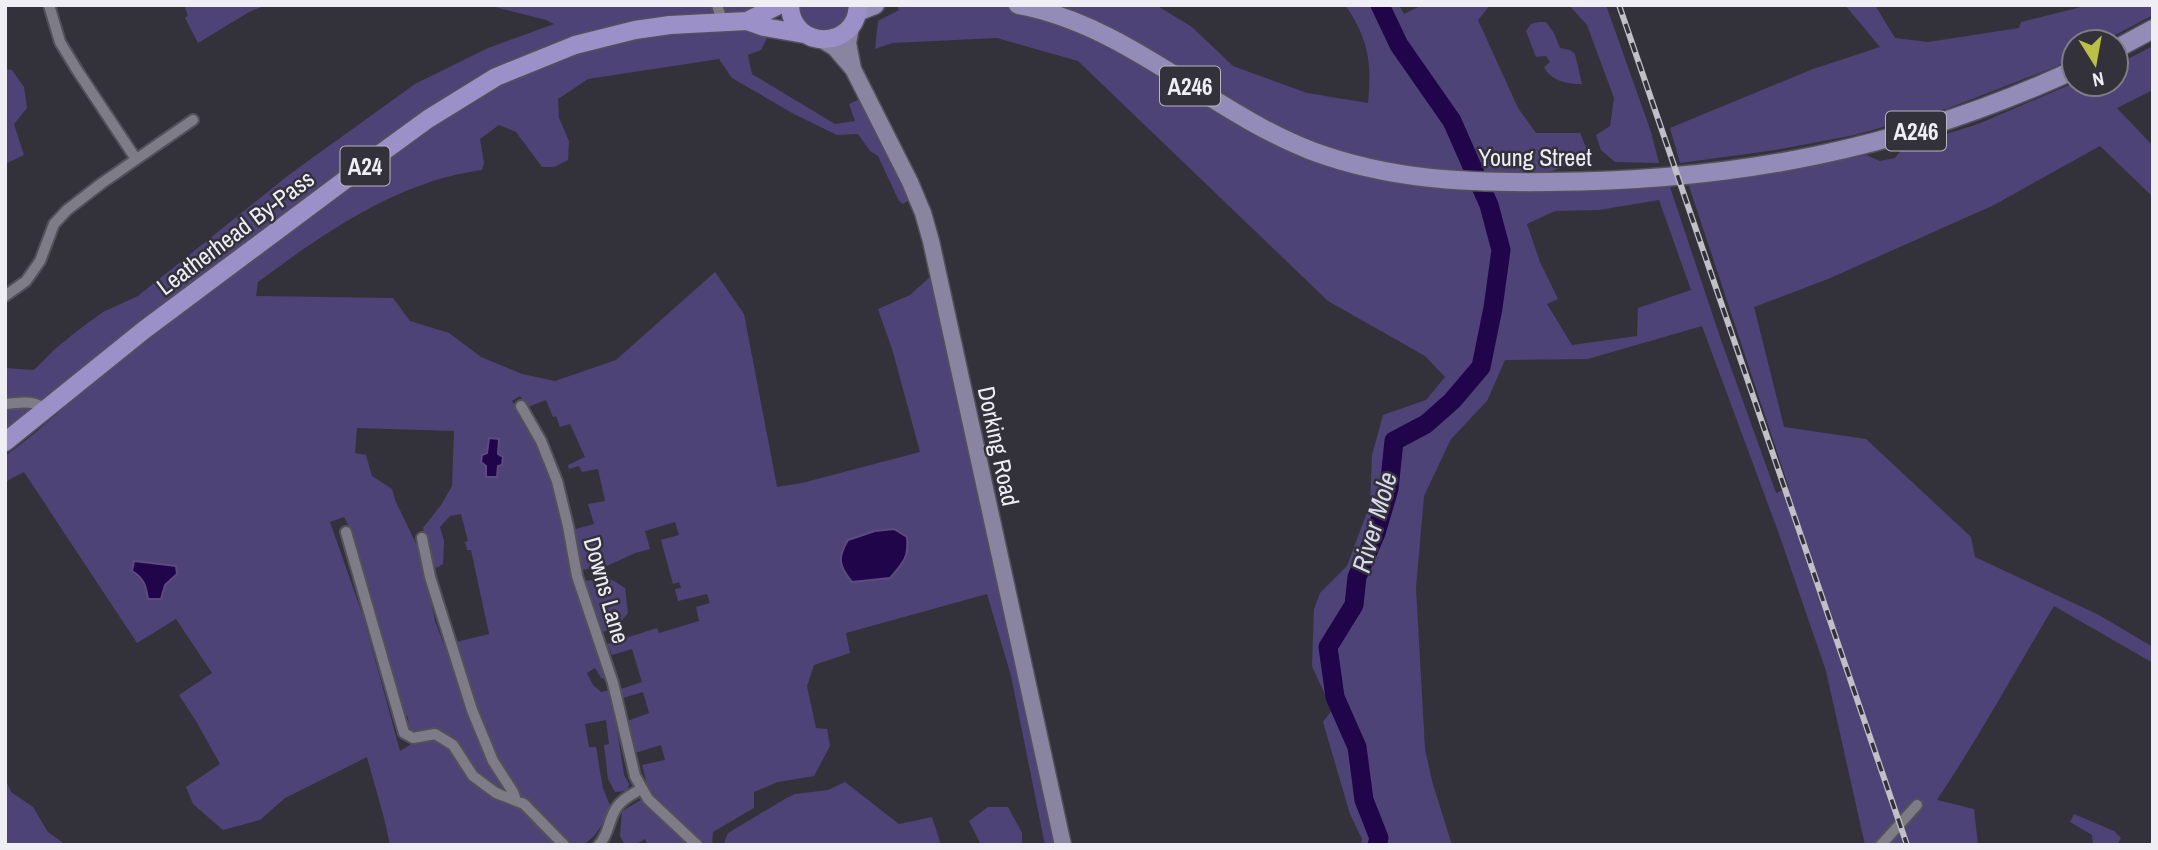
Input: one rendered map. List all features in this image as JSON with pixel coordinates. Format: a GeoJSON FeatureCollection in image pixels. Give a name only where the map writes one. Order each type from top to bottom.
{"type":"FeatureCollection","features":[{"type":"Feature","properties":{"kind":"highway","name":"Leatherhead By-Pass"},"geometry":{"type":"LineString","coordinates":[[747,21],[779,5]]}},
{"type":"Feature","properties":{"kind":"highway"},"geometry":{"type":"LineString","coordinates":[[790,5],[793,21],[813,37],[833,38],[843,34],[855,15]]}},
{"type":"Feature","properties":{"kind":"highway","name":"Leatherhead By-Pass"},"geometry":{"type":"LineString","coordinates":[[5,442],[144,330],[428,119],[496,78],[575,45],[720,13],[764,27],[813,37]]}},
{"type":"Feature","properties":{"kind":"main road"},"geometry":{"type":"LineString","coordinates":[[855,15],[875,5]]}},
{"type":"Feature","properties":{"kind":"main road","name":"Young Street"},"geometry":{"type":"LineString","coordinates":[[1018,5],[1061,17],[1094,31],[1138,54],[1242,117],[1303,147],[1361,166],[1424,178],[1477,182],[1635,180],[1752,168],[1818,156],[1938,125],[2060,76]]}},
{"type":"Feature","properties":{"kind":"main road","name":"Dorking Road"},"geometry":{"type":"LineString","coordinates":[[853,69],[848,43],[855,15]]}},
{"type":"Feature","properties":{"kind":"main road"},"geometry":{"type":"LineString","coordinates":[[2130,41],[2153,29]]}},
{"type":"Feature","properties":{"kind":"main road","name":"Dorking Road"},"geometry":{"type":"LineString","coordinates":[[813,37],[835,48],[853,69],[923,213],[1063,845]]}},
{"type":"Feature","properties":{"kind":"street"},"geometry":{"type":"LineString","coordinates":[[50,5],[60,42],[136,159]]}},
{"type":"Feature","properties":{"kind":"street"},"geometry":{"type":"LineString","coordinates":[[5,296],[26,281],[40,261],[54,224],[67,210],[193,120]]}},
{"type":"Feature","properties":{"kind":"street"},"geometry":{"type":"LineString","coordinates":[[5,404],[27,401],[46,410]]}},
{"type":"Feature","properties":{"kind":"street","name":"Downs Lane"},"geometry":{"type":"LineString","coordinates":[[521,406],[541,441],[557,481],[577,576],[613,683],[630,761],[641,789],[658,809],[697,845]]}},
{"type":"Feature","properties":{"kind":"street"},"geometry":{"type":"LineString","coordinates":[[346,532],[404,733],[413,738],[435,734],[453,745],[473,776],[496,793],[531,809],[564,845]]}},
{"type":"Feature","properties":{"kind":"street"},"geometry":{"type":"LineString","coordinates":[[422,538],[430,577],[471,710],[493,761],[516,800]]}},
{"type":"Feature","properties":{"kind":"street"},"geometry":{"type":"LineString","coordinates":[[599,845],[620,803],[641,789]]}},
{"type":"Feature","properties":{"kind":"street"},"geometry":{"type":"LineString","coordinates":[[1881,845],[1917,805]]}},
{"type":"Feature","properties":{"kind":"shaded area"},"geometry":{"type":"Polygon","coordinates":[[[184,5],[266,5],[249,12],[198,43],[185,18],[188,16],[184,5]]]}},
{"type":"Feature","properties":{"kind":"shaded area"},"geometry":{"type":"Polygon","coordinates":[[[487,5],[763,5],[743,12],[677,16],[639,24],[526,58],[5,433],[5,368],[34,370],[77,331],[103,312],[138,296],[290,174],[415,84],[488,48],[554,24],[487,5]]]}},
{"type":"Feature","properties":{"kind":"shaded area"},"geometry":{"type":"Polygon","coordinates":[[[799,5],[850,5],[841,24],[834,29],[825,30],[808,24],[799,5]]]}},
{"type":"Feature","properties":{"kind":"shaded area"},"geometry":{"type":"Polygon","coordinates":[[[897,5],[1156,5],[1192,27],[1233,66],[1307,93],[1368,103],[1367,52],[1359,29],[1345,5],[1399,5],[1404,14],[1422,5],[1490,5],[1478,20],[1518,108],[1536,133],[1580,133],[1590,157],[1547,173],[1560,189],[1627,189],[1669,184],[1776,493],[1789,488],[1688,183],[1738,178],[1866,155],[1880,161],[1895,158],[1903,148],[1978,124],[2060,89],[2060,98],[2130,98],[2130,58],[2153,46],[2153,90],[2117,108],[2153,146],[2153,197],[2100,146],[1994,205],[1828,279],[1754,307],[1784,427],[1866,439],[1971,537],[1975,557],[2099,615],[2153,647],[2153,663],[2054,606],[1937,800],[1974,809],[1978,845],[1865,845],[1826,671],[1779,534],[1702,326],[1588,359],[1505,360],[1487,401],[1451,439],[1424,496],[1416,588],[1425,749],[1452,845],[1361,845],[1362,839],[1350,814],[1323,722],[1332,710],[1312,666],[1314,609],[1320,593],[1347,566],[1370,504],[1372,455],[1383,415],[1426,400],[1445,377],[1425,356],[1328,301],[1078,61],[997,38],[892,43],[875,49],[878,21],[899,10],[897,5]],[[1659,200],[1599,210],[1555,211],[1527,224],[1540,262],[1558,299],[1547,304],[1572,345],[1637,336],[1638,308],[1691,290],[1659,200]]]}},
{"type":"Feature","properties":{"kind":"shaded area"},"geometry":{"type":"Polygon","coordinates":[[[1569,5],[1606,5],[1651,132],[1659,163],[1615,162],[1601,150],[1596,135],[1610,126],[1614,98],[1587,25],[1569,5]]]}},
{"type":"Feature","properties":{"kind":"shaded area"},"geometry":{"type":"Polygon","coordinates":[[[1845,5],[1875,5],[1895,38],[1928,42],[2019,28],[2021,22],[2089,5],[2153,5],[2153,15],[2128,28],[2060,28],[2060,64],[1949,108],[1855,135],[1776,150],[1680,163],[1670,128],[1813,69],[1880,47],[1845,5]]]}},
{"type":"Feature","properties":{"kind":"shaded area"},"geometry":{"type":"Polygon","coordinates":[[[1546,22],[1560,48],[1575,54],[1582,84],[1571,84],[1555,78],[1544,67],[1550,62],[1546,56],[1536,57],[1526,31],[1531,24],[1546,22]]]}},
{"type":"Feature","properties":{"kind":"shaded area"},"geometry":{"type":"Polygon","coordinates":[[[731,25],[761,32],[767,38],[761,50],[748,55],[752,74],[835,124],[855,121],[849,104],[862,98],[910,199],[903,204],[899,201],[878,156],[870,151],[858,134],[837,135],[794,114],[732,78],[719,59],[588,79],[558,99],[559,118],[569,141],[568,160],[554,167],[542,167],[516,132],[499,125],[480,139],[484,163],[482,170],[421,185],[363,212],[309,245],[258,282],[256,296],[393,298],[410,321],[449,333],[481,357],[522,374],[555,381],[616,360],[715,272],[744,314],[777,487],[920,452],[893,352],[878,309],[910,295],[931,276],[1055,845],[1045,845],[1011,676],[987,594],[846,633],[850,653],[814,665],[807,686],[816,728],[827,729],[830,746],[814,776],[778,782],[754,792],[754,808],[713,832],[712,845],[707,845],[669,814],[648,788],[642,765],[665,760],[661,745],[635,753],[627,721],[649,713],[643,692],[623,698],[621,689],[642,682],[632,649],[612,655],[607,644],[657,628],[659,633],[699,621],[696,607],[710,603],[707,594],[678,601],[675,589],[681,588],[679,582],[673,584],[661,540],[679,535],[675,522],[645,531],[650,549],[607,566],[581,570],[572,530],[594,524],[588,504],[605,501],[598,469],[582,472],[579,466],[569,469],[568,465],[585,457],[570,424],[560,427],[546,400],[528,407],[520,396],[512,401],[543,455],[558,494],[575,554],[608,679],[601,678],[595,668],[587,673],[593,685],[601,692],[611,690],[624,775],[629,784],[627,791],[615,792],[608,779],[604,745],[609,744],[606,720],[585,724],[589,747],[596,747],[603,789],[610,805],[596,833],[582,845],[390,845],[367,757],[285,798],[260,820],[223,830],[193,804],[186,787],[220,764],[179,695],[212,673],[176,619],[137,643],[24,472],[5,482],[5,456],[206,295],[403,147],[463,106],[535,70],[573,56],[651,35],[731,25]],[[357,428],[355,453],[366,455],[372,476],[392,489],[422,556],[435,621],[444,645],[489,634],[471,550],[467,550],[465,542],[468,541],[461,514],[450,516],[440,527],[444,541],[443,564],[436,568],[423,528],[452,486],[454,431],[357,428]],[[344,517],[330,522],[364,619],[400,751],[410,745],[408,717],[403,713],[352,532],[344,517]]]}},
{"type":"Feature","properties":{"kind":"shaded area"},"geometry":{"type":"Polygon","coordinates":[[[5,69],[12,70],[24,87],[27,108],[14,124],[24,155],[5,164],[5,69]]]}},
{"type":"Feature","properties":{"kind":"shaded area"},"geometry":{"type":"Polygon","coordinates":[[[489,438],[499,439],[498,454],[503,457],[502,465],[498,466],[497,477],[486,477],[486,466],[481,462],[482,455],[487,453],[489,438]]]}},
{"type":"Feature","properties":{"kind":"shaded area"},"geometry":{"type":"Polygon","coordinates":[[[894,529],[907,537],[906,555],[898,568],[890,578],[852,582],[841,562],[848,540],[875,531],[894,529]]]}},
{"type":"Feature","properties":{"kind":"shaded area"},"geometry":{"type":"Polygon","coordinates":[[[134,561],[176,566],[177,574],[165,585],[161,599],[148,599],[144,583],[132,571],[134,561]]]}},
{"type":"Feature","properties":{"kind":"shaded area"},"geometry":{"type":"Polygon","coordinates":[[[609,578],[625,588],[628,613],[616,627],[603,632],[584,581],[609,578]]]}},
{"type":"Feature","properties":{"kind":"shaded area"},"geometry":{"type":"Polygon","coordinates":[[[5,778],[11,792],[33,807],[48,832],[66,845],[5,845],[5,778]]]}},
{"type":"Feature","properties":{"kind":"shaded area"},"geometry":{"type":"Polygon","coordinates":[[[845,782],[899,824],[932,817],[941,845],[723,845],[728,833],[785,799],[795,794],[828,790],[845,782]]]}},
{"type":"Feature","properties":{"kind":"shaded area"},"geometry":{"type":"Polygon","coordinates":[[[641,800],[691,845],[648,845],[645,839],[635,845],[625,845],[620,836],[622,811],[641,800]]]}},
{"type":"Feature","properties":{"kind":"shaded area"},"geometry":{"type":"Polygon","coordinates":[[[988,807],[1008,807],[1022,833],[1022,845],[981,845],[969,821],[988,807]]]}},
{"type":"Feature","properties":{"kind":"shaded area"},"geometry":{"type":"Polygon","coordinates":[[[2074,814],[2114,831],[2121,838],[2117,845],[2093,845],[2092,835],[2070,822],[2074,814]]]}},
{"type":"Feature","properties":{"kind":"waterway","name":"River Mole"},"geometry":{"type":"LineString","coordinates":[[1377,845],[1379,838],[1364,800],[1357,747],[1335,697],[1328,647],[1354,605],[1357,577],[1376,533],[1389,489],[1394,441],[1426,424],[1452,401],[1481,367],[1501,250],[1489,205],[1452,121],[1399,45],[1380,5]]}},
{"type":"Feature","properties":{"kind":"railway"},"geometry":{"type":"LineString","coordinates":[[1619,5],[1907,845]]}}]}
